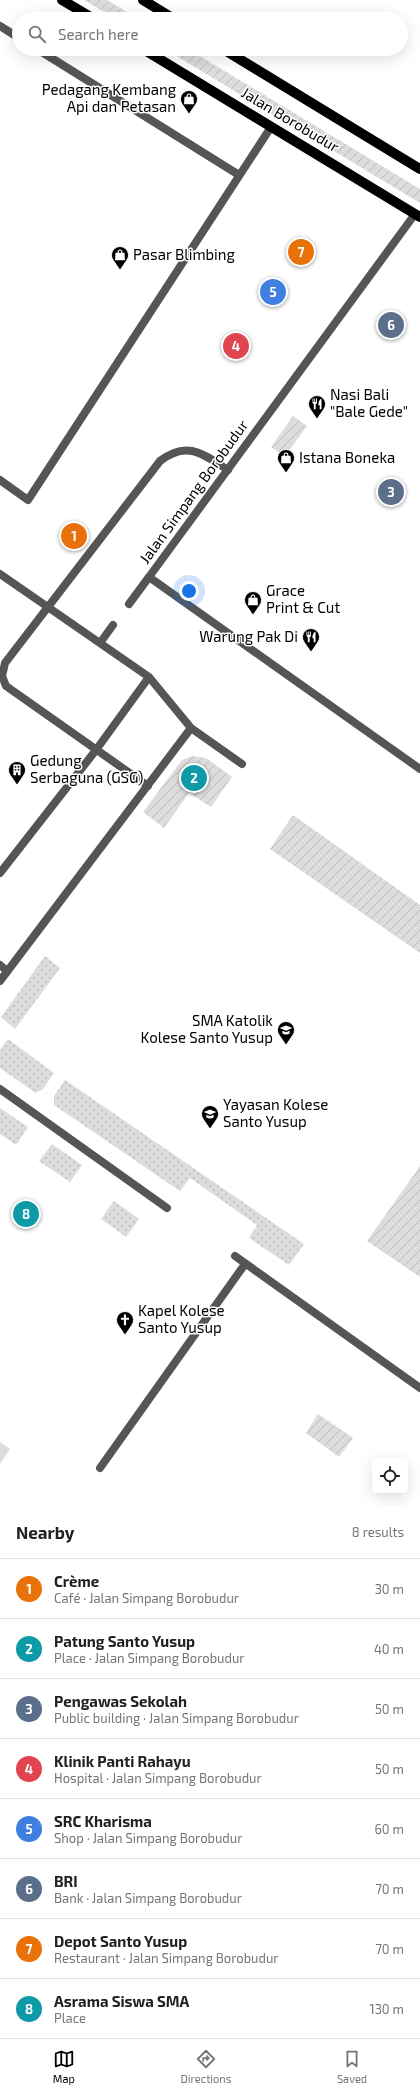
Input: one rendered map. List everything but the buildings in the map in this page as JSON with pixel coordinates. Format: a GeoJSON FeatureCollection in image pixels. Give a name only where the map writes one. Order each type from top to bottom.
{"type":"FeatureCollection","features":[{"type":"Feature","properties":{"kind":"main road"},"geometry":{"type":"LineString","coordinates":[[62,0],[82,12]]}},
{"type":"Feature","properties":{"kind":"main road"},"geometry":{"type":"LineString","coordinates":[[143,0],[163,12]]}},
{"type":"Feature","properties":{"kind":"main road","name":"Jalan Borobudur"},"geometry":{"type":"LineString","coordinates":[[154,56],[418,216]]}},
{"type":"Feature","properties":{"kind":"main road","name":"Jalan Borobudur"},"geometry":{"type":"LineString","coordinates":[[234,56],[420,169]]}},
{"type":"Feature","properties":{"kind":"street"},"geometry":{"type":"LineString","coordinates":[[0,26],[12,34]]}},
{"type":"Feature","properties":{"kind":"street"},"geometry":{"type":"LineString","coordinates":[[48,56],[239,175]]}},
{"type":"Feature","properties":{"kind":"street"},"geometry":{"type":"LineString","coordinates":[[0,480],[28,500],[271,127]]}},
{"type":"Feature","properties":{"kind":"street","name":"Jalan Simpang Borobudur"},"geometry":{"type":"LineString","coordinates":[[418,216],[150,577],[420,769]]}},
{"type":"Feature","properties":{"kind":"street"},"geometry":{"type":"LineString","coordinates":[[148,786],[6,686],[2,676],[4,663],[160,461],[170,453],[188,449],[205,455],[228,470]]}},
{"type":"Feature","properties":{"kind":"street"},"geometry":{"type":"LineString","coordinates":[[0,574],[149,677],[191,728],[242,764]]}},
{"type":"Feature","properties":{"kind":"street"},"geometry":{"type":"LineString","coordinates":[[129,604],[150,577]]}},
{"type":"Feature","properties":{"kind":"street"},"geometry":{"type":"LineString","coordinates":[[100,643],[114,625]]}},
{"type":"Feature","properties":{"kind":"street"},"geometry":{"type":"LineString","coordinates":[[0,873],[96,750],[149,677]]}},
{"type":"Feature","properties":{"kind":"street"},"geometry":{"type":"LineString","coordinates":[[0,981],[191,728]]}},
{"type":"Feature","properties":{"kind":"street"},"geometry":{"type":"LineString","coordinates":[[0,965],[8,971]]}},
{"type":"Feature","properties":{"kind":"street"},"geometry":{"type":"LineString","coordinates":[[0,1090],[167,1208]]}},
{"type":"Feature","properties":{"kind":"street"},"geometry":{"type":"LineString","coordinates":[[235,1256],[420,1388]]}},
{"type":"Feature","properties":{"kind":"street"},"geometry":{"type":"LineString","coordinates":[[100,1468],[246,1264]]}},
{"type":"Feature","properties":{"kind":"shaded area"},"geometry":{"type":"Polygon","coordinates":[[[84,0],[107,0],[127,12],[104,12],[84,0]]]}},
{"type":"Feature","properties":{"kind":"shaded area"},"geometry":{"type":"Polygon","coordinates":[[[177,56],[200,56],[420,189],[420,203],[177,56]]]}},
{"type":"Feature","properties":{"kind":"shaded area"},"geometry":{"type":"Polygon","coordinates":[[[293,416],[307,426],[285,456],[271,447],[293,416]]]}},
{"type":"Feature","properties":{"kind":"shaded area"},"geometry":{"type":"Polygon","coordinates":[[[192,756],[206,758],[232,777],[211,807],[189,793],[164,828],[143,812],[182,760],[192,756]]]}},
{"type":"Feature","properties":{"kind":"shaded area"},"geometry":{"type":"Polygon","coordinates":[[[293,815],[420,905],[420,953],[270,849],[293,815]]]}},
{"type":"Feature","properties":{"kind":"shaded area"},"geometry":{"type":"Polygon","coordinates":[[[45,956],[60,968],[15,1029],[1,1017],[45,956]]]}},
{"type":"Feature","properties":{"kind":"shaded area"},"geometry":{"type":"Polygon","coordinates":[[[8,1039],[54,1073],[43,1089],[36,1093],[0,1068],[0,1050],[8,1039]]]}},
{"type":"Feature","properties":{"kind":"shaded area"},"geometry":{"type":"Polygon","coordinates":[[[65,1080],[304,1244],[289,1265],[249,1238],[257,1225],[190,1178],[180,1191],[54,1105],[54,1096],[65,1080]]]}},
{"type":"Feature","properties":{"kind":"shaded area"},"geometry":{"type":"Polygon","coordinates":[[[0,1108],[28,1127],[16,1145],[0,1134],[0,1108]]]}},
{"type":"Feature","properties":{"kind":"shaded area"},"geometry":{"type":"Polygon","coordinates":[[[52,1144],[82,1165],[70,1182],[39,1161],[52,1144]]]}},
{"type":"Feature","properties":{"kind":"shaded area"},"geometry":{"type":"Polygon","coordinates":[[[420,1166],[420,1277],[367,1241],[420,1166]]]}},
{"type":"Feature","properties":{"kind":"shaded area"},"geometry":{"type":"Polygon","coordinates":[[[114,1201],[139,1219],[126,1237],[101,1219],[114,1201]]]}},
{"type":"Feature","properties":{"kind":"shaded area"},"geometry":{"type":"Polygon","coordinates":[[[318,1414],[353,1438],[339,1457],[306,1433],[318,1414]]]}},
{"type":"Feature","properties":{"kind":"shaded area"},"geometry":{"type":"Polygon","coordinates":[[[0,1442],[10,1449],[0,1464],[0,1442]]]}},
{"type":"Feature","properties":{"kind":"place","name":"Pedagang Kembang Api dan Petasan"},"geometry":{"type":"Point","coordinates":[189,114]}},
{"type":"Feature","properties":{"kind":"place","name":"Depot Santo Yusup"},"geometry":{"type":"Point","coordinates":[301,252]}},
{"type":"Feature","properties":{"kind":"place","name":"Pasar Blimbing"},"geometry":{"type":"Point","coordinates":[120,270]}},
{"type":"Feature","properties":{"kind":"place","name":"SRC Kharisma"},"geometry":{"type":"Point","coordinates":[273,292]}},
{"type":"Feature","properties":{"kind":"place","name":"BRI"},"geometry":{"type":"Point","coordinates":[391,325]}},
{"type":"Feature","properties":{"kind":"place","name":"Klinik Panti Rahayu"},"geometry":{"type":"Point","coordinates":[236,346]}},
{"type":"Feature","properties":{"kind":"place","name":"Nasi Bali \"Bale Gede\""},"geometry":{"type":"Point","coordinates":[317,419]}},
{"type":"Feature","properties":{"kind":"place","name":"Istana Boneka"},"geometry":{"type":"Point","coordinates":[286,473]}},
{"type":"Feature","properties":{"kind":"place","name":"Pengawas Sekolah"},"geometry":{"type":"Point","coordinates":[391,492]}},
{"type":"Feature","properties":{"kind":"place","name":"Crème"},"geometry":{"type":"Point","coordinates":[74,536]}},
{"type":"Feature","properties":{"kind":"place","name":"Grace Print & Cut"},"geometry":{"type":"Point","coordinates":[253,615]}},
{"type":"Feature","properties":{"kind":"place","name":"Warung Pak Di"},"geometry":{"type":"Point","coordinates":[311,652]}},
{"type":"Feature","properties":{"kind":"place","name":"Patung Santo Yusup"},"geometry":{"type":"Point","coordinates":[194,778]}},
{"type":"Feature","properties":{"kind":"place","name":"Gedung Serbaguna (GSG)"},"geometry":{"type":"Point","coordinates":[17,785]}},
{"type":"Feature","properties":{"kind":"place","name":"SMA Katolik Kolese Santo Yusup"},"geometry":{"type":"Point","coordinates":[286,1045]}},
{"type":"Feature","properties":{"kind":"place","name":"Yayasan Kolese Santo Yusup"},"geometry":{"type":"Point","coordinates":[210,1129]}},
{"type":"Feature","properties":{"kind":"place","name":"Asrama Siswa SMA"},"geometry":{"type":"Point","coordinates":[26,1214]}},
{"type":"Feature","properties":{"kind":"place","name":"Kapel Kolese Santo Yusup"},"geometry":{"type":"Point","coordinates":[125,1335]}}]}
